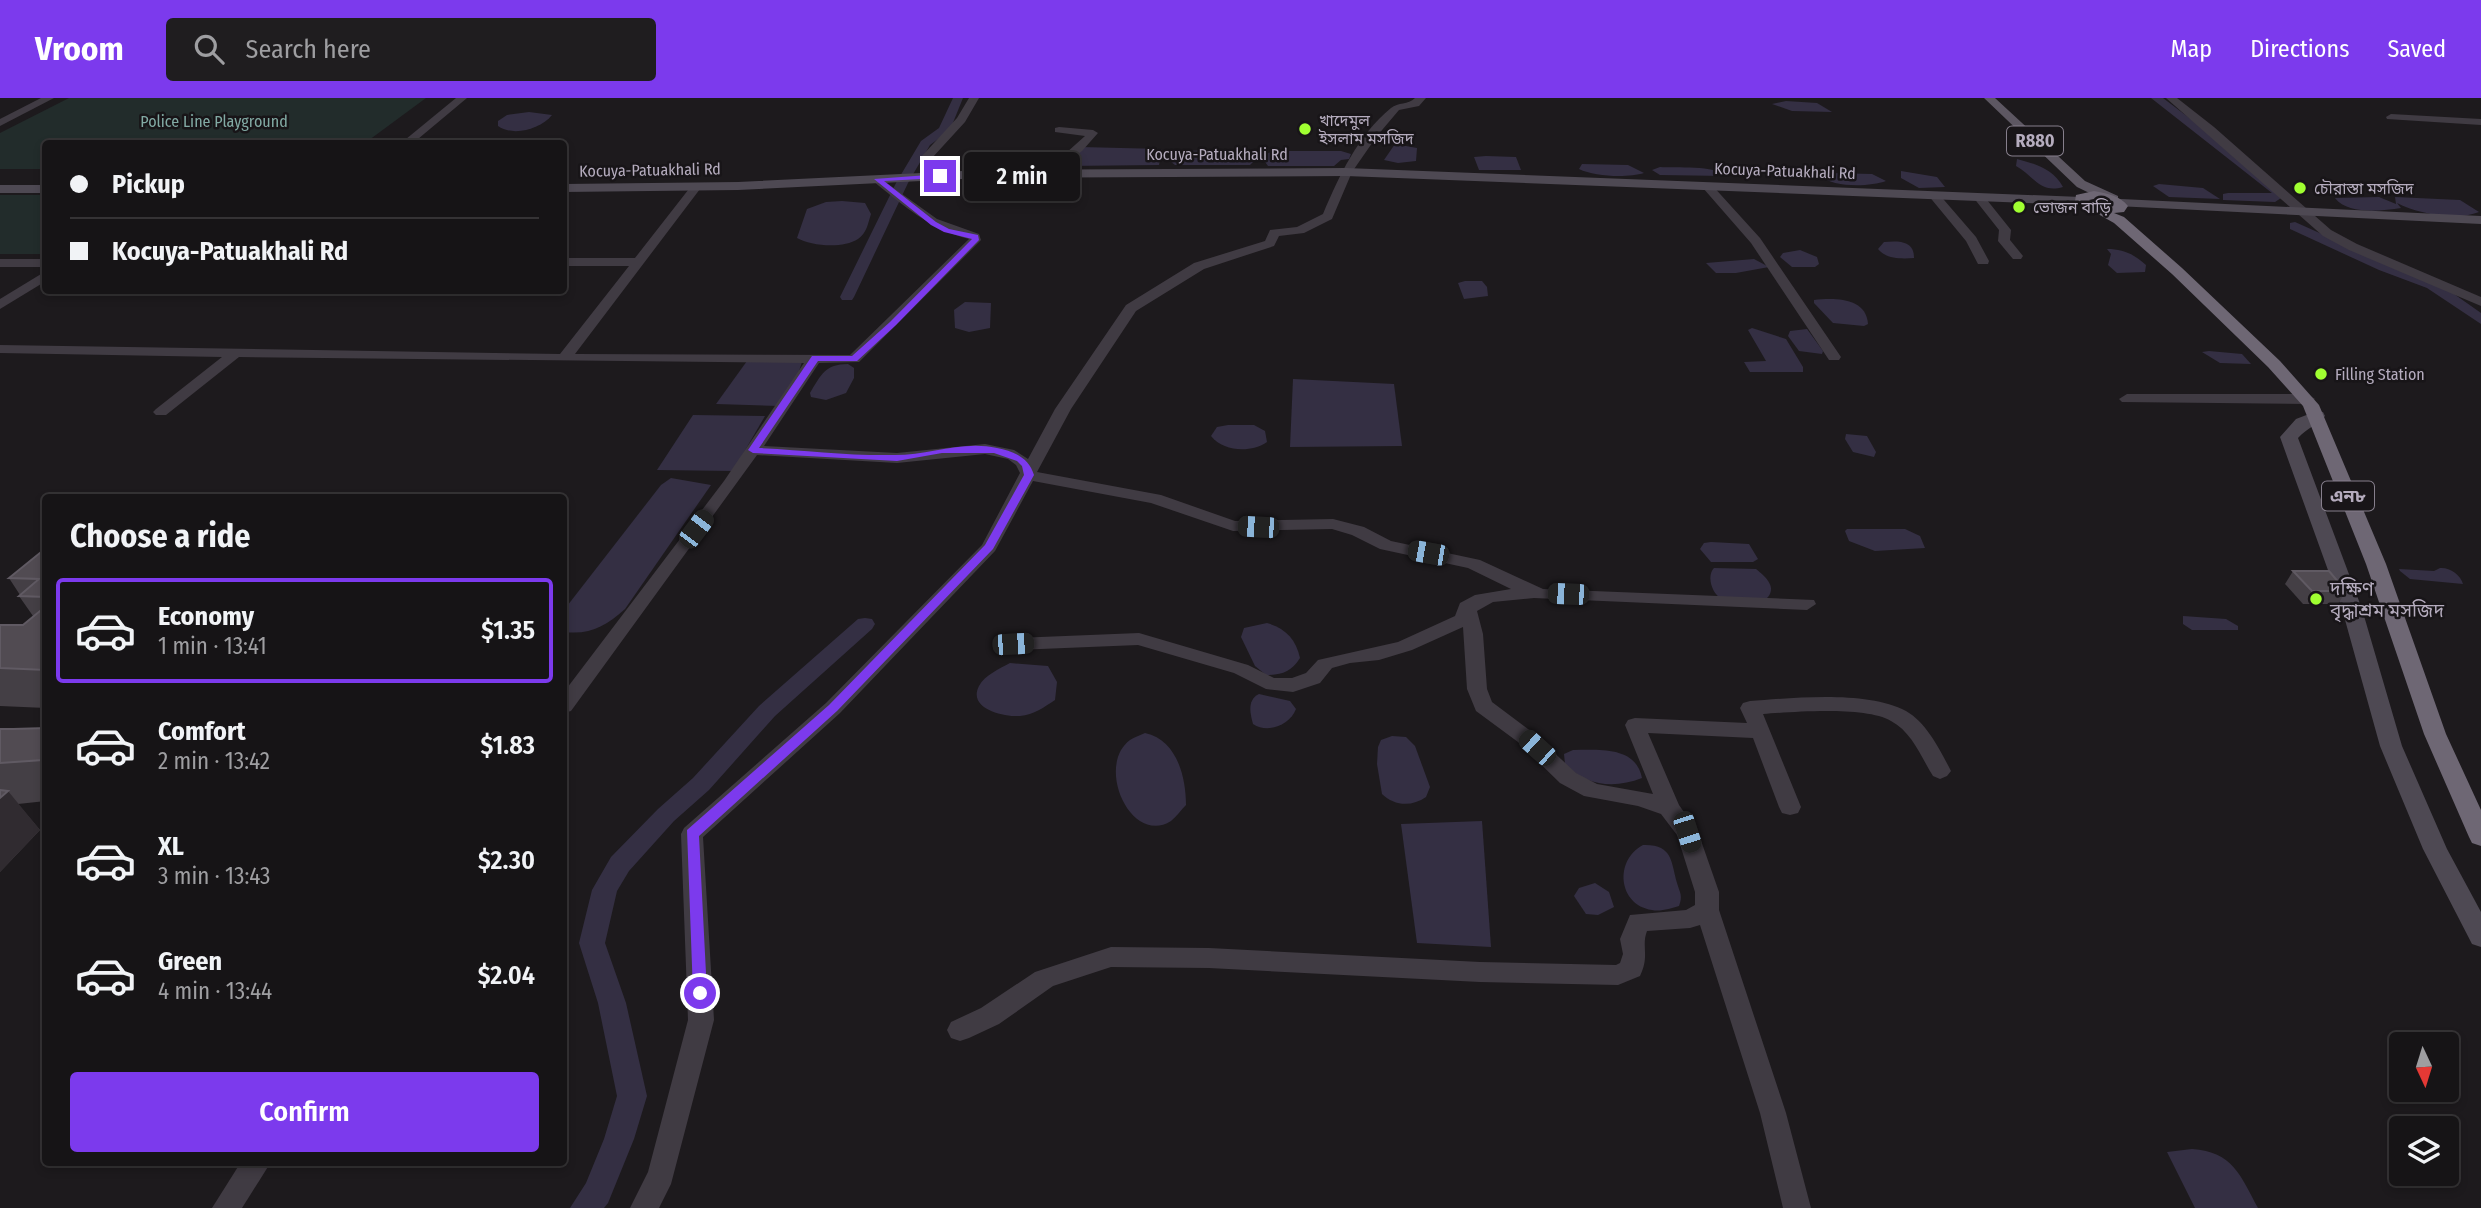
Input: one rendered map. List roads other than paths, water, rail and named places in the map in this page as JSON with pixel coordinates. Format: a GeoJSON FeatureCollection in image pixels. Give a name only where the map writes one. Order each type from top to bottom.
{"type":"FeatureCollection","features":[{"type":"Feature","properties":{"kind":"highway"},"geometry":{"type":"LineString","coordinates":[[2084,198],[2094,195],[2118,208]]}},
{"type":"Feature","properties":{"kind":"highway","name":"এন৮"},"geometry":{"type":"LineString","coordinates":[[2084,198],[2118,208],[2312,408],[2375,564],[2435,734],[2481,836]]}},
{"type":"Feature","properties":{"kind":"main road","name":"R880"},"geometry":{"type":"LineString","coordinates":[[1989,98],[2084,198]]}},
{"type":"Feature","properties":{"kind":"main road","name":"Kocuya-Patuakhali Rd"},"geometry":{"type":"LineString","coordinates":[[567,188],[886,182],[925,176],[1049,173],[1346,172],[1979,197],[2084,198]]}},
{"type":"Feature","properties":{"kind":"main road"},"geometry":{"type":"LineString","coordinates":[[0,189],[42,189]]}},
{"type":"Feature","properties":{"kind":"main road"},"geometry":{"type":"LineString","coordinates":[[2118,208],[2305,212],[2481,220]]}},
{"type":"Feature","properties":{"kind":"main road"},"geometry":{"type":"LineString","coordinates":[[2312,408],[2289,437],[2353,609],[2391,746],[2435,849],[2481,937]]}},
{"type":"Feature","properties":{"kind":"street"},"geometry":{"type":"LineString","coordinates":[[0,123],[49,98]]}},
{"type":"Feature","properties":{"kind":"street"},"geometry":{"type":"LineString","coordinates":[[410,140],[462,98]]}},
{"type":"Feature","properties":{"kind":"street"},"geometry":{"type":"LineString","coordinates":[[925,176],[927,157],[961,120],[974,98]]}},
{"type":"Feature","properties":{"kind":"street"},"geometry":{"type":"LineString","coordinates":[[644,1208],[661,1175],[701,1020],[692,834],[833,708],[989,547],[1063,409],[1131,308],[1199,266],[1269,243],[1274,233],[1300,230],[1328,216],[1346,172],[1373,134],[1396,108],[1415,104],[1421,98]]}},
{"type":"Feature","properties":{"kind":"street"},"geometry":{"type":"LineString","coordinates":[[2171,98],[2305,212],[2320,228],[2342,243],[2481,302]]}},
{"type":"Feature","properties":{"kind":"street"},"geometry":{"type":"LineString","coordinates":[[2391,117],[2481,122]]}},
{"type":"Feature","properties":{"kind":"street"},"geometry":{"type":"LineString","coordinates":[[1049,173],[1084,145],[1093,132],[1059,130]]}},
{"type":"Feature","properties":{"kind":"street"},"geometry":{"type":"LineString","coordinates":[[0,349],[854,359],[893,324],[975,240],[975,237],[947,231],[933,224],[903,201],[886,182]]}},
{"type":"Feature","properties":{"kind":"street"},"geometry":{"type":"LineString","coordinates":[[1707,186],[1756,240],[1834,357]]}},
{"type":"Feature","properties":{"kind":"street"},"geometry":{"type":"LineString","coordinates":[[566,356],[696,187]]}},
{"type":"Feature","properties":{"kind":"street"},"geometry":{"type":"LineString","coordinates":[[1934,195],[1972,240],[1983,261]]}},
{"type":"Feature","properties":{"kind":"street"},"geometry":{"type":"LineString","coordinates":[[1979,197],[2005,230],[2004,241],[2017,256]]}},
{"type":"Feature","properties":{"kind":"street"},"geometry":{"type":"LineString","coordinates":[[567,262],[639,262]]}},
{"type":"Feature","properties":{"kind":"street"},"geometry":{"type":"LineString","coordinates":[[0,263],[42,263]]}},
{"type":"Feature","properties":{"kind":"street"},"geometry":{"type":"LineString","coordinates":[[0,305],[42,278]]}},
{"type":"Feature","properties":{"kind":"street"},"geometry":{"type":"LineString","coordinates":[[161,412],[237,352]]}},
{"type":"Feature","properties":{"kind":"street"},"geometry":{"type":"LineString","coordinates":[[567,702],[753,450],[815,358]]}},
{"type":"Feature","properties":{"kind":"street"},"geometry":{"type":"LineString","coordinates":[[2127,399],[2312,408]]}},
{"type":"Feature","properties":{"kind":"street"},"geometry":{"type":"LineString","coordinates":[[753,450],[897,458],[942,450],[995,450],[1020,459],[1027,465],[1029,475]]}},
{"type":"Feature","properties":{"kind":"street"},"geometry":{"type":"LineString","coordinates":[[1029,475],[1155,499],[1233,526],[1333,524],[1358,531],[1386,545],[1474,564],[1540,594]]}},
{"type":"Feature","properties":{"kind":"street"},"geometry":{"type":"LineString","coordinates":[[1013,644],[1139,639],[1241,669],[1273,684],[1293,685],[1312,678],[1325,664],[1405,646],[1462,620],[1467,607],[1487,596],[1540,594],[1807,604]]}},
{"type":"Feature","properties":{"kind":"street"},"geometry":{"type":"LineString","coordinates":[[1467,607],[1474,634],[1477,689],[1483,706],[1525,737],[1568,778],[1592,790],[1640,798],[1669,808]]}},
{"type":"Feature","properties":{"kind":"street"},"geometry":{"type":"LineString","coordinates":[[1790,807],[1750,708],[1834,706],[1882,709],[1898,716],[1919,734],[1940,771]]}},
{"type":"Feature","properties":{"kind":"street"},"geometry":{"type":"LineString","coordinates":[[1759,731],[1635,725],[1669,808],[1687,832],[1707,892],[1707,910],[1773,1113],[1797,1208]]}},
{"type":"Feature","properties":{"kind":"street"},"geometry":{"type":"LineString","coordinates":[[960,1030],[990,1016],[1044,979],[1111,957],[1209,958],[1480,972],[1618,975],[1631,969],[1635,954],[1632,939],[1638,922],[1690,919],[1707,910]]}},
{"type":"Feature","properties":{"kind":"street"},"geometry":{"type":"LineString","coordinates":[[226,1208],[254,1166]]}},
{"type":"Feature","properties":{"kind":"waterway"},"geometry":{"type":"LineString","coordinates":[[847,297],[902,183],[925,143],[944,130],[958,98]]}},
{"type":"Feature","properties":{"kind":"waterway"},"geometry":{"type":"LineString","coordinates":[[2156,98],[2280,193],[2275,198],[2228,197]]}},
{"type":"Feature","properties":{"kind":"waterway"},"geometry":{"type":"LineString","coordinates":[[2295,226],[2384,267],[2432,285],[2481,320]]}},
{"type":"Feature","properties":{"kind":"waterway"},"geometry":{"type":"LineString","coordinates":[[586,1208],[597,1193],[619,1139],[632,1096],[612,1003],[592,943],[605,890],[620,864],[666,815],[701,784],[767,711],[865,624]]}},
{"type":"Feature","properties":{"kind":"place","name":"খাদেমুল ইসলাম মসজিদ"},"geometry":{"type":"Point","coordinates":[1305,129]}},
{"type":"Feature","properties":{"kind":"place","name":"চৌরাস্তা মসজিদ"},"geometry":{"type":"Point","coordinates":[2300,188]}},
{"type":"Feature","properties":{"kind":"place","name":"ভোজন বাড়ি"},"geometry":{"type":"Point","coordinates":[2019,207]}},
{"type":"Feature","properties":{"kind":"place","name":"Filling Station"},"geometry":{"type":"Point","coordinates":[2321,374]}},
{"type":"Feature","properties":{"kind":"place","name":"দক্ষিণ বৃদ্ধাশ্রম মসজিদ"},"geometry":{"type":"Point","coordinates":[2316,599]}},
{"type":"Feature","properties":{"kind":"park label","name":"Police Line Playground"},"geometry":{"type":"Point","coordinates":[214,121]}}]}
